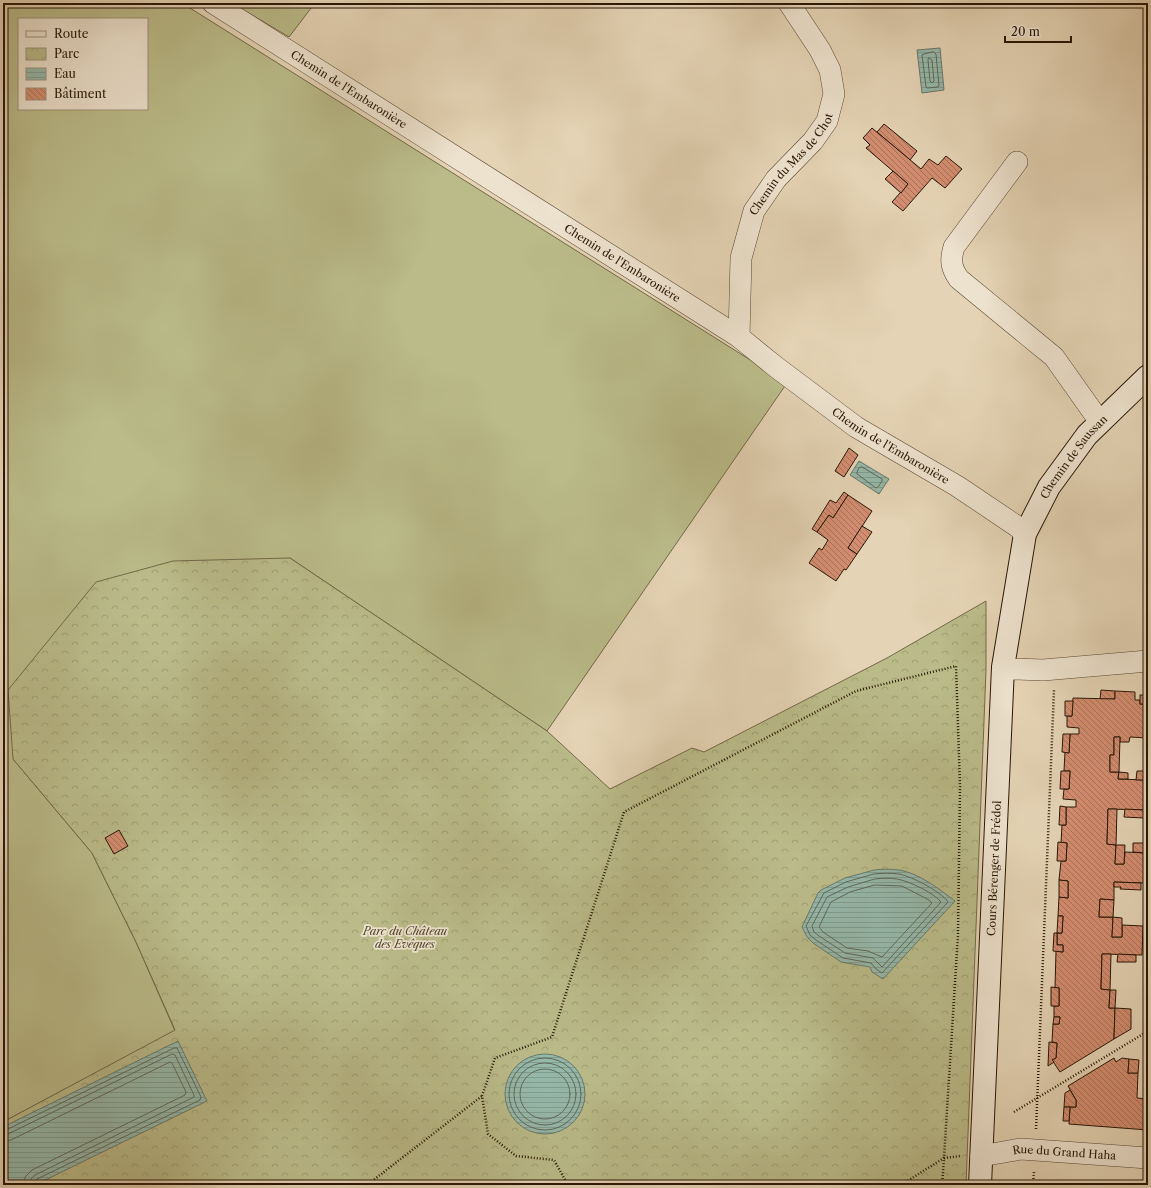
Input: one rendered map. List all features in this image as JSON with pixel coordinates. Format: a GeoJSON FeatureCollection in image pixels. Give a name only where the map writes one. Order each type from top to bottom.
{"type":"FeatureCollection","features":[{"type":"Feature","properties":{"kind":"street","name":"Chemin de l'Embaronière"},"geometry":{"type":"LineString","coordinates":[[213,3],[738,337],[856,427],[957,486],[1018,527],[1024,543]]}},
{"type":"Feature","properties":{"kind":"street","name":"Chemin du Mas de Chot"},"geometry":{"type":"LineString","coordinates":[[738,337],[741,258],[754,211],[776,178],[813,141],[827,121],[834,94],[830,70],[820,50],[789,3]]}},
{"type":"Feature","properties":{"kind":"street"},"geometry":{"type":"LineString","coordinates":[[1018,162],[954,247],[951,256],[953,272],[959,279],[1054,357],[1100,422]]}},
{"type":"Feature","properties":{"kind":"street","name":"Chemin de Saussan"},"geometry":{"type":"LineString","coordinates":[[1024,543],[1049,487],[1087,435],[1148,376]]}},
{"type":"Feature","properties":{"kind":"street","name":"Cours Bérenger de Frédol"},"geometry":{"type":"LineString","coordinates":[[980,1185],[1003,667],[1024,543]]}},
{"type":"Feature","properties":{"kind":"street"},"geometry":{"type":"LineString","coordinates":[[1003,667],[1013,669],[1048,669],[1148,661]]}},
{"type":"Feature","properties":{"kind":"street","name":"Rue du Grand Haha"},"geometry":{"type":"LineString","coordinates":[[981,1156],[1021,1149],[1148,1158]]}},
{"type":"Feature","properties":{"kind":"path"},"geometry":{"type":"LineString","coordinates":[[568,1185],[554,1160],[516,1156],[488,1134],[482,1096],[495,1058],[552,1037],[624,812],[856,691],[956,666],[960,787],[958,935],[942,1185]]}},
{"type":"Feature","properties":{"kind":"path"},"geometry":{"type":"LineString","coordinates":[[1033,1185],[1038,1097],[1054,682],[1048,669]]}},
{"type":"Feature","properties":{"kind":"path"},"geometry":{"type":"LineString","coordinates":[[1014,1112],[1148,1031]]}},
{"type":"Feature","properties":{"kind":"path"},"geometry":{"type":"LineString","coordinates":[[367,1185],[482,1096]]}},
{"type":"Feature","properties":{"kind":"path"},"geometry":{"type":"LineString","coordinates":[[901,1185],[944,1158]]}},
{"type":"Feature","properties":{"kind":"green space"},"geometry":{"type":"Polygon","coordinates":[[[3,3],[182,3],[787,383],[547,731],[290,558],[13,759],[92,853],[136,942],[175,1031],[3,1122],[3,3]]]}},
{"type":"Feature","properties":{"kind":"green space"},"geometry":{"type":"Polygon","coordinates":[[[232,3],[315,3],[289,37],[232,3]]]}},
{"type":"Feature","properties":{"kind":"green space","name":"Parc du Château des Evêques"},"geometry":{"type":"Polygon","coordinates":[[[290,558],[547,731],[610,789],[692,748],[704,752],[887,658],[986,601],[986,670],[966,1185],[3,1185],[3,1122],[175,1030],[136,942],[92,853],[13,759],[8,690],[96,582],[173,561],[290,558]]]}},
{"type":"Feature","properties":{"kind":"water"},"geometry":{"type":"Polygon","coordinates":[[[940,48],[944,90],[922,93],[917,50],[940,48]]]}},
{"type":"Feature","properties":{"kind":"water"},"geometry":{"type":"Polygon","coordinates":[[[859,461],[889,479],[879,494],[850,475],[859,461]]]}},
{"type":"Feature","properties":{"kind":"water"},"geometry":{"type":"Polygon","coordinates":[[[874,870],[899,870],[914,874],[955,901],[883,979],[872,972],[870,967],[841,962],[813,943],[807,937],[802,927],[818,893],[821,890],[845,878],[874,870]]]}},
{"type":"Feature","properties":{"kind":"water"},"geometry":{"type":"Polygon","coordinates":[[[178,1041],[207,1101],[35,1185],[3,1185],[3,1127],[178,1041]]]}},
{"type":"Feature","properties":{"kind":"water"},"geometry":{"type":"Polygon","coordinates":[[[545,1054],[560,1057],[573,1066],[582,1079],[585,1094],[582,1109],[573,1122],[560,1131],[545,1134],[530,1131],[517,1122],[508,1109],[505,1094],[508,1079],[517,1066],[530,1057],[545,1054]]]}},
{"type":"Feature","properties":{"kind":"building"},"geometry":{"type":"Polygon","coordinates":[[[884,124],[917,151],[910,160],[877,132],[884,124]]]}},
{"type":"Feature","properties":{"kind":"building"},"geometry":{"type":"Polygon","coordinates":[[[872,128],[921,169],[929,159],[938,165],[946,156],[962,169],[945,188],[932,178],[903,211],[892,202],[908,184],[866,148],[870,145],[863,138],[872,128]]]}},
{"type":"Feature","properties":{"kind":"building"},"geometry":{"type":"Polygon","coordinates":[[[893,171],[908,184],[901,193],[885,179],[893,171]]]}},
{"type":"Feature","properties":{"kind":"building"},"geometry":{"type":"Polygon","coordinates":[[[849,448],[858,455],[844,477],[835,471],[849,448]]]}},
{"type":"Feature","properties":{"kind":"building"},"geometry":{"type":"Polygon","coordinates":[[[844,492],[848,495],[833,518],[829,515],[817,532],[812,529],[830,500],[836,503],[844,492]]]}},
{"type":"Feature","properties":{"kind":"building"},"geometry":{"type":"Polygon","coordinates":[[[848,495],[872,511],[848,548],[857,554],[836,581],[809,563],[819,548],[822,550],[828,540],[817,532],[829,515],[833,518],[848,495]]]}},
{"type":"Feature","properties":{"kind":"building"},"geometry":{"type":"Polygon","coordinates":[[[862,526],[872,532],[857,554],[848,548],[862,526]]]}},
{"type":"Feature","properties":{"kind":"building"},"geometry":{"type":"Polygon","coordinates":[[[1101,690],[1115,691],[1115,699],[1100,699],[1101,690]]]}},
{"type":"Feature","properties":{"kind":"building"},"geometry":{"type":"Polygon","coordinates":[[[1115,691],[1135,692],[1135,700],[1140,700],[1140,704],[1148,704],[1148,738],[1130,737],[1129,742],[1120,742],[1120,737],[1114,737],[1114,755],[1110,755],[1110,772],[1119,772],[1118,779],[1148,780],[1148,810],[1108,809],[1107,844],[1116,845],[1115,864],[1124,864],[1125,852],[1146,853],[1145,883],[1114,882],[1114,900],[1100,899],[1099,917],[1113,917],[1112,937],[1122,937],[1122,925],[1143,926],[1142,955],[1102,954],[1101,989],[1110,990],[1109,1008],[1115,1008],[1114,1039],[1060,1072],[1052,1060],[1056,1058],[1057,1043],[1052,1042],[1053,1024],[1059,1024],[1060,1017],[1054,1017],[1054,1006],[1059,1006],[1059,988],[1055,988],[1056,951],[1063,952],[1063,945],[1057,945],[1057,933],[1062,933],[1063,916],[1058,916],[1059,897],[1068,898],[1068,881],[1059,880],[1061,861],[1066,861],[1067,843],[1061,843],[1062,825],[1066,825],[1066,807],[1076,807],[1076,800],[1063,799],[1064,789],[1069,789],[1070,771],[1064,771],[1065,752],[1069,753],[1070,734],[1079,734],[1079,728],[1067,727],[1067,716],[1072,716],[1073,698],[1115,699],[1115,691]]]}},
{"type":"Feature","properties":{"kind":"building"},"geometry":{"type":"Polygon","coordinates":[[[1140,695],[1148,695],[1148,704],[1140,704],[1140,695]]]}},
{"type":"Feature","properties":{"kind":"building"},"geometry":{"type":"Polygon","coordinates":[[[1065,701],[1073,701],[1072,716],[1065,716],[1065,701]]]}},
{"type":"Feature","properties":{"kind":"building"},"geometry":{"type":"Polygon","coordinates":[[[1063,734],[1070,734],[1069,753],[1062,752],[1063,734]]]}},
{"type":"Feature","properties":{"kind":"building"},"geometry":{"type":"Polygon","coordinates":[[[1114,737],[1120,737],[1119,772],[1110,772],[1110,755],[1114,755],[1114,737]]]}},
{"type":"Feature","properties":{"kind":"building"},"geometry":{"type":"Polygon","coordinates":[[[1061,771],[1070,771],[1069,789],[1060,789],[1061,771]]]}},
{"type":"Feature","properties":{"kind":"building"},"geometry":{"type":"Polygon","coordinates":[[[1137,771],[1148,771],[1148,780],[1136,780],[1137,771]]]}},
{"type":"Feature","properties":{"kind":"building"},"geometry":{"type":"Polygon","coordinates":[[[1119,772],[1128,773],[1128,779],[1118,779],[1119,772]]]}},
{"type":"Feature","properties":{"kind":"building"},"geometry":{"type":"Polygon","coordinates":[[[1060,806],[1066,807],[1066,825],[1059,825],[1060,806]]]}},
{"type":"Feature","properties":{"kind":"building"},"geometry":{"type":"Polygon","coordinates":[[[1108,809],[1117,809],[1116,845],[1107,844],[1108,809]]]}},
{"type":"Feature","properties":{"kind":"building"},"geometry":{"type":"Polygon","coordinates":[[[1125,809],[1144,810],[1144,818],[1124,817],[1125,809]]]}},
{"type":"Feature","properties":{"kind":"building"},"geometry":{"type":"Polygon","coordinates":[[[119,830],[128,846],[114,854],[105,838],[119,830]]]}},
{"type":"Feature","properties":{"kind":"building"},"geometry":{"type":"Polygon","coordinates":[[[1058,842],[1067,843],[1066,861],[1057,861],[1058,842]]]}},
{"type":"Feature","properties":{"kind":"building"},"geometry":{"type":"Polygon","coordinates":[[[1133,843],[1147,843],[1146,853],[1133,852],[1133,843]]]}},
{"type":"Feature","properties":{"kind":"building"},"geometry":{"type":"Polygon","coordinates":[[[1116,845],[1125,845],[1124,864],[1115,864],[1116,845]]]}},
{"type":"Feature","properties":{"kind":"building"},"geometry":{"type":"Polygon","coordinates":[[[1059,880],[1068,881],[1068,898],[1059,897],[1059,880]]]}},
{"type":"Feature","properties":{"kind":"building"},"geometry":{"type":"Polygon","coordinates":[[[1114,882],[1141,883],[1141,890],[1120,889],[1121,887],[1114,887],[1114,882]]]}},
{"type":"Feature","properties":{"kind":"building"},"geometry":{"type":"Polygon","coordinates":[[[1100,899],[1114,900],[1113,917],[1099,917],[1100,899]]]}},
{"type":"Feature","properties":{"kind":"building"},"geometry":{"type":"Polygon","coordinates":[[[1058,916],[1063,916],[1062,933],[1057,933],[1058,916]]]}},
{"type":"Feature","properties":{"kind":"building"},"geometry":{"type":"Polygon","coordinates":[[[1113,917],[1122,918],[1122,937],[1112,937],[1113,917]]]}},
{"type":"Feature","properties":{"kind":"building"},"geometry":{"type":"Polygon","coordinates":[[[1054,933],[1057,933],[1057,945],[1063,945],[1063,952],[1053,951],[1054,933]]]}},
{"type":"Feature","properties":{"kind":"building"},"geometry":{"type":"Polygon","coordinates":[[[1102,954],[1111,954],[1110,990],[1101,989],[1102,954]]]}},
{"type":"Feature","properties":{"kind":"building"},"geometry":{"type":"Polygon","coordinates":[[[1118,954],[1136,955],[1136,962],[1117,962],[1118,954]]]}},
{"type":"Feature","properties":{"kind":"building"},"geometry":{"type":"Polygon","coordinates":[[[1051,987],[1059,988],[1059,1006],[1051,1006],[1051,987]]]}},
{"type":"Feature","properties":{"kind":"building"},"geometry":{"type":"Polygon","coordinates":[[[1110,990],[1116,990],[1115,1008],[1109,1008],[1110,990]]]}},
{"type":"Feature","properties":{"kind":"building"},"geometry":{"type":"Polygon","coordinates":[[[1115,1008],[1131,1009],[1131,1029],[1114,1039],[1115,1008]]]}},
{"type":"Feature","properties":{"kind":"building"},"geometry":{"type":"Polygon","coordinates":[[[1054,1017],[1060,1017],[1059,1024],[1053,1024],[1054,1017]]]}},
{"type":"Feature","properties":{"kind":"building"},"geometry":{"type":"Polygon","coordinates":[[[1049,1042],[1057,1043],[1056,1058],[1052,1060],[1054,1062],[1048,1066],[1049,1042]]]}},
{"type":"Feature","properties":{"kind":"building"},"geometry":{"type":"Polygon","coordinates":[[[1114,1058],[1116,1062],[1122,1058],[1129,1059],[1128,1073],[1138,1073],[1137,1098],[1148,1099],[1148,1130],[1069,1124],[1070,1107],[1076,1107],[1076,1100],[1068,1086],[1114,1058]]]}},
{"type":"Feature","properties":{"kind":"building"},"geometry":{"type":"Polygon","coordinates":[[[1129,1059],[1139,1060],[1138,1073],[1128,1073],[1129,1059]]]}},
{"type":"Feature","properties":{"kind":"building"},"geometry":{"type":"Polygon","coordinates":[[[1070,1090],[1076,1100],[1076,1107],[1064,1107],[1065,1093],[1070,1090]]]}},
{"type":"Feature","properties":{"kind":"building"},"geometry":{"type":"Polygon","coordinates":[[[1064,1107],[1070,1107],[1069,1121],[1063,1121],[1064,1107]]]}},
{"type":"Feature","properties":{"kind":"building"},"geometry":{"type":"Polygon","coordinates":[[[1049,1183],[1092,1185],[1049,1185],[1049,1183]]]}}]}
